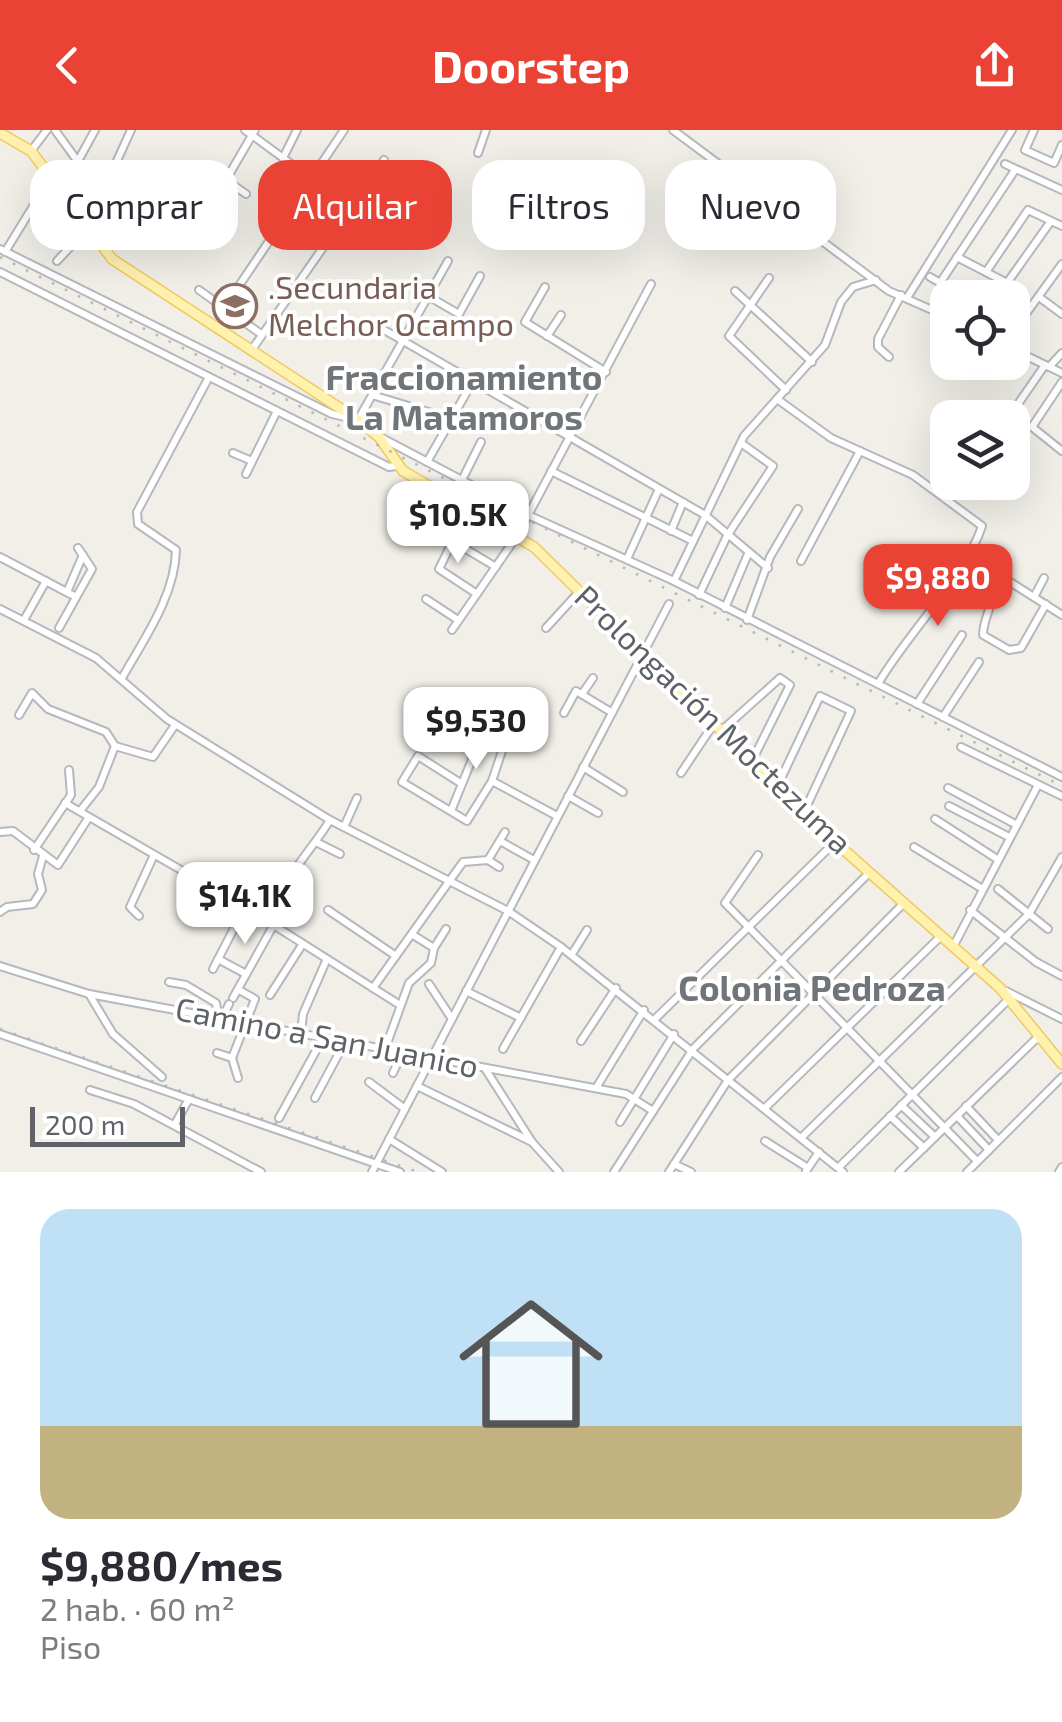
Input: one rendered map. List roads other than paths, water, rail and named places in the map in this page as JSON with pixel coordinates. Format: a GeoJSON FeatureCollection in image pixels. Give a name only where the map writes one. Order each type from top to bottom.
{"type":"FeatureCollection","features":[{"type":"Feature","properties":{"kind":"main road"},"geometry":{"type":"LineString","coordinates":[[0,133],[37,160]]}},
{"type":"Feature","properties":{"kind":"main road"},"geometry":{"type":"LineString","coordinates":[[108,250],[142,282],[358,420],[379,437],[396,466]]}},
{"type":"Feature","properties":{"kind":"main road","name":"Prolongación Moctezuma"},"geometry":{"type":"LineString","coordinates":[[396,466],[517,536],[581,590],[641,654],[835,842],[1000,988],[1062,1064]]}},
{"type":"Feature","properties":{"kind":"street"},"geometry":{"type":"LineString","coordinates":[[79,160],[95,130]]}},
{"type":"Feature","properties":{"kind":"street"},"geometry":{"type":"LineString","coordinates":[[114,160],[132,130]]}},
{"type":"Feature","properties":{"kind":"street"},"geometry":{"type":"LineString","coordinates":[[283,158],[296,130]]}},
{"type":"Feature","properties":{"kind":"street"},"geometry":{"type":"LineString","coordinates":[[324,160],[344,130]]}},
{"type":"Feature","properties":{"kind":"street"},"geometry":{"type":"LineString","coordinates":[[478,153],[486,130]]}},
{"type":"Feature","properties":{"kind":"street"},"geometry":{"type":"LineString","coordinates":[[672,130],[876,280],[930,308]]}},
{"type":"Feature","properties":{"kind":"street"},"geometry":{"type":"LineString","coordinates":[[888,358],[878,347],[878,340],[1012,130]]}},
{"type":"Feature","properties":{"kind":"street"},"geometry":{"type":"LineString","coordinates":[[1034,130],[1024,150],[1054,163],[1062,145]]}},
{"type":"Feature","properties":{"kind":"street"},"geometry":{"type":"LineString","coordinates":[[31,152],[55,131],[77,160]]}},
{"type":"Feature","properties":{"kind":"street"},"geometry":{"type":"LineString","coordinates":[[246,194],[226,180],[251,132],[286,160]]}},
{"type":"Feature","properties":{"kind":"street"},"geometry":{"type":"LineString","coordinates":[[1005,164],[1062,190]]}},
{"type":"Feature","properties":{"kind":"street"},"geometry":{"type":"LineString","coordinates":[[942,280],[1016,170]]}},
{"type":"Feature","properties":{"kind":"street"},"geometry":{"type":"LineString","coordinates":[[986,272],[1028,210],[1062,226]]}},
{"type":"Feature","properties":{"kind":"street"},"geometry":{"type":"LineString","coordinates":[[30,215],[3,251],[332,414],[358,420],[448,261]]}},
{"type":"Feature","properties":{"kind":"street"},"geometry":{"type":"LineString","coordinates":[[957,258],[1007,283],[1052,221]]}},
{"type":"Feature","properties":{"kind":"street"},"geometry":{"type":"LineString","coordinates":[[56,260],[65,250]]}},
{"type":"Feature","properties":{"kind":"street"},"geometry":{"type":"LineString","coordinates":[[224,308],[263,250]]}},
{"type":"Feature","properties":{"kind":"street"},"geometry":{"type":"LineString","coordinates":[[250,352],[319,250]]}},
{"type":"Feature","properties":{"kind":"street"},"geometry":{"type":"LineString","coordinates":[[1030,308],[1062,264]]}},
{"type":"Feature","properties":{"kind":"street","name":"Prolongación Moctezuma"},"geometry":{"type":"LineString","coordinates":[[0,272],[276,413],[388,467],[396,466]]}},
{"type":"Feature","properties":{"kind":"street"},"geometry":{"type":"LineString","coordinates":[[428,296],[458,314],[480,276]]}},
{"type":"Feature","properties":{"kind":"street"},"geometry":{"type":"LineString","coordinates":[[930,277],[935,280]]}},
{"type":"Feature","properties":{"kind":"street"},"geometry":{"type":"LineString","coordinates":[[769,278],[732,328],[731,343],[786,390]]}},
{"type":"Feature","properties":{"kind":"street"},"geometry":{"type":"LineString","coordinates":[[674,581],[741,443],[825,345],[840,302],[853,287],[876,280]]}},
{"type":"Feature","properties":{"kind":"street"},"geometry":{"type":"LineString","coordinates":[[452,630],[517,536],[651,284]]}},
{"type":"Feature","properties":{"kind":"street"},"geometry":{"type":"LineString","coordinates":[[545,286],[524,322],[606,372]]}},
{"type":"Feature","properties":{"kind":"street"},"geometry":{"type":"LineString","coordinates":[[199,290],[261,334]]}},
{"type":"Feature","properties":{"kind":"street"},"geometry":{"type":"LineString","coordinates":[[735,291],[812,362]]}},
{"type":"Feature","properties":{"kind":"street"},"geometry":{"type":"LineString","coordinates":[[197,318],[211,298]]}},
{"type":"Feature","properties":{"kind":"street"},"geometry":{"type":"LineString","coordinates":[[1038,298],[1062,314]]}},
{"type":"Feature","properties":{"kind":"street"},"geometry":{"type":"LineString","coordinates":[[547,336],[561,314]]}},
{"type":"Feature","properties":{"kind":"street"},"geometry":{"type":"LineString","coordinates":[[379,327],[706,515],[768,568]]}},
{"type":"Feature","properties":{"kind":"street"},"geometry":{"type":"LineString","coordinates":[[1021,400],[1062,353]]}},
{"type":"Feature","properties":{"kind":"street"},"geometry":{"type":"LineString","coordinates":[[1030,358],[1062,373]]}},
{"type":"Feature","properties":{"kind":"street"},"geometry":{"type":"LineString","coordinates":[[122,678],[166,598],[176,559],[176,550],[138,524],[137,512],[209,377]]}},
{"type":"Feature","properties":{"kind":"street"},"geometry":{"type":"LineString","coordinates":[[427,462],[473,381]]}},
{"type":"Feature","properties":{"kind":"street"},"geometry":{"type":"LineString","coordinates":[[1062,382],[1032,427],[1062,451]]}},
{"type":"Feature","properties":{"kind":"street"},"geometry":{"type":"LineString","coordinates":[[372,395],[452,419]]}},
{"type":"Feature","properties":{"kind":"street"},"geometry":{"type":"LineString","coordinates":[[777,399],[831,438],[913,475],[978,520],[980,532],[932,609],[900,644],[878,684]]}},
{"type":"Feature","properties":{"kind":"street"},"geometry":{"type":"LineString","coordinates":[[246,474],[276,413]]}},
{"type":"Feature","properties":{"kind":"street"},"geometry":{"type":"LineString","coordinates":[[379,437],[528,515],[674,581],[1061,774]]}},
{"type":"Feature","properties":{"kind":"street"},"geometry":{"type":"LineString","coordinates":[[462,480],[481,442]]}},
{"type":"Feature","properties":{"kind":"street"},"geometry":{"type":"LineString","coordinates":[[699,595],[727,536],[774,466],[741,443]]}},
{"type":"Feature","properties":{"kind":"street"},"geometry":{"type":"LineString","coordinates":[[801,561],[860,451]]}},
{"type":"Feature","properties":{"kind":"street"},"geometry":{"type":"LineString","coordinates":[[233,452],[252,461]]}},
{"type":"Feature","properties":{"kind":"street"},"geometry":{"type":"LineString","coordinates":[[552,472],[693,541]]}},
{"type":"Feature","properties":{"kind":"street"},"geometry":{"type":"LineString","coordinates":[[627,559],[660,488]]}},
{"type":"Feature","properties":{"kind":"street"},"geometry":{"type":"LineString","coordinates":[[671,531],[684,502]]}},
{"type":"Feature","properties":{"kind":"street"},"geometry":{"type":"LineString","coordinates":[[469,507],[439,568],[477,594]]}},
{"type":"Feature","properties":{"kind":"street"},"geometry":{"type":"LineString","coordinates":[[747,620],[798,509]]}},
{"type":"Feature","properties":{"kind":"street"},"geometry":{"type":"LineString","coordinates":[[439,533],[496,567]]}},
{"type":"Feature","properties":{"kind":"street"},"geometry":{"type":"LineString","coordinates":[[59,628],[92,570],[80,552],[67,592]]}},
{"type":"Feature","properties":{"kind":"street"},"geometry":{"type":"LineString","coordinates":[[725,608],[748,554]]}},
{"type":"Feature","properties":{"kind":"street"},"geometry":{"type":"LineString","coordinates":[[966,554],[1061,612]]}},
{"type":"Feature","properties":{"kind":"street"},"geometry":{"type":"LineString","coordinates":[[0,557],[76,597]]}},
{"type":"Feature","properties":{"kind":"street"},"geometry":{"type":"LineString","coordinates":[[957,568],[988,586],[991,610],[983,624],[983,635],[1009,650],[1021,648],[1046,604]]}},
{"type":"Feature","properties":{"kind":"street"},"geometry":{"type":"LineString","coordinates":[[1034,597],[1044,578]]}},
{"type":"Feature","properties":{"kind":"street"},"geometry":{"type":"LineString","coordinates":[[24,620],[46,581]]}},
{"type":"Feature","properties":{"kind":"street"},"geometry":{"type":"LineString","coordinates":[[546,628],[581,590]]}},
{"type":"Feature","properties":{"kind":"street"},"geometry":{"type":"LineString","coordinates":[[426,599],[458,620]]}},
{"type":"Feature","properties":{"kind":"street"},"geometry":{"type":"LineString","coordinates":[[373,1169],[669,604]]}},
{"type":"Feature","properties":{"kind":"street"},"geometry":{"type":"LineString","coordinates":[[0,609],[83,650],[175,724],[330,820],[508,911],[616,988],[841,1170],[1008,1000]]}},
{"type":"Feature","properties":{"kind":"street"},"geometry":{"type":"LineString","coordinates":[[917,704],[962,635]]}},
{"type":"Feature","properties":{"kind":"street"},"geometry":{"type":"LineString","coordinates":[[943,717],[979,662]]}},
{"type":"Feature","properties":{"kind":"street"},"geometry":{"type":"LineString","coordinates":[[582,694],[593,678]]}},
{"type":"Feature","properties":{"kind":"street"},"geometry":{"type":"LineString","coordinates":[[680,772],[717,728],[780,678],[790,685],[751,762]]}},
{"type":"Feature","properties":{"kind":"street"},"geometry":{"type":"LineString","coordinates":[[564,713],[576,691],[611,712]]}},
{"type":"Feature","properties":{"kind":"street"},"geometry":{"type":"LineString","coordinates":[[19,715],[32,693],[48,708],[106,732],[115,746],[153,756],[175,724]]}},
{"type":"Feature","properties":{"kind":"street"},"geometry":{"type":"LineString","coordinates":[[778,787],[820,696],[851,711],[804,812]]}},
{"type":"Feature","properties":{"kind":"street"},"geometry":{"type":"LineString","coordinates":[[451,811],[462,784],[486,724],[508,733],[492,781],[468,821],[451,811],[402,782],[418,756],[462,784]]}},
{"type":"Feature","properties":{"kind":"street"},"geometry":{"type":"LineString","coordinates":[[80,811],[99,787],[115,746]]}},
{"type":"Feature","properties":{"kind":"street"},"geometry":{"type":"LineString","coordinates":[[961,747],[1062,796]]}},
{"type":"Feature","properties":{"kind":"street"},"geometry":{"type":"LineString","coordinates":[[583,767],[622,792]]}},
{"type":"Feature","properties":{"kind":"street"},"geometry":{"type":"LineString","coordinates":[[34,850],[72,788],[69,770]]}},
{"type":"Feature","properties":{"kind":"street"},"geometry":{"type":"LineString","coordinates":[[492,781],[557,816]]}},
{"type":"Feature","properties":{"kind":"street"},"geometry":{"type":"LineString","coordinates":[[953,947],[1038,785]]}},
{"type":"Feature","properties":{"kind":"street"},"geometry":{"type":"LineString","coordinates":[[948,788],[1016,824]]}},
{"type":"Feature","properties":{"kind":"street"},"geometry":{"type":"LineString","coordinates":[[568,796],[598,813]]}},
{"type":"Feature","properties":{"kind":"street"},"geometry":{"type":"LineString","coordinates":[[344,826],[357,798]]}},
{"type":"Feature","properties":{"kind":"street"},"geometry":{"type":"LineString","coordinates":[[65,803],[245,907],[400,1005]]}},
{"type":"Feature","properties":{"kind":"street"},"geometry":{"type":"LineString","coordinates":[[949,806],[1009,837]]}},
{"type":"Feature","properties":{"kind":"street"},"geometry":{"type":"LineString","coordinates":[[0,832],[13,832],[58,865],[90,816]]}},
{"type":"Feature","properties":{"kind":"street"},"geometry":{"type":"LineString","coordinates":[[936,819],[997,859]]}},
{"type":"Feature","properties":{"kind":"street"},"geometry":{"type":"LineString","coordinates":[[220,1016],[274,926],[273,913],[293,872],[330,820]]}},
{"type":"Feature","properties":{"kind":"street"},"geometry":{"type":"LineString","coordinates":[[488,860],[505,832]]}},
{"type":"Feature","properties":{"kind":"street"},"geometry":{"type":"LineString","coordinates":[[500,841],[534,860]]}},
{"type":"Feature","properties":{"kind":"street"},"geometry":{"type":"LineString","coordinates":[[316,842],[340,854]]}},
{"type":"Feature","properties":{"kind":"street"},"geometry":{"type":"LineString","coordinates":[[654,1019],[835,842]]}},
{"type":"Feature","properties":{"kind":"street"},"geometry":{"type":"LineString","coordinates":[[914,847],[982,888]]}},
{"type":"Feature","properties":{"kind":"street"},"geometry":{"type":"LineString","coordinates":[[139,916],[130,907],[154,855]]}},
{"type":"Feature","properties":{"kind":"street"},"geometry":{"type":"LineString","coordinates":[[758,855],[725,903],[978,1161]]}},
{"type":"Feature","properties":{"kind":"street"},"geometry":{"type":"LineString","coordinates":[[0,912],[7,906],[33,904],[42,890],[38,874],[43,856]]}},
{"type":"Feature","properties":{"kind":"street"},"geometry":{"type":"LineString","coordinates":[[802,1137],[1029,914],[1062,857]]}},
{"type":"Feature","properties":{"kind":"street"},"geometry":{"type":"LineString","coordinates":[[373,988],[466,860],[488,860],[500,866]]}},
{"type":"Feature","properties":{"kind":"street"},"geometry":{"type":"LineString","coordinates":[[614,1172],[692,1049],[869,873]]}},
{"type":"Feature","properties":{"kind":"street"},"geometry":{"type":"LineString","coordinates":[[998,889],[1048,929]]}},
{"type":"Feature","properties":{"kind":"street"},"geometry":{"type":"LineString","coordinates":[[691,1172],[672,1170],[728,1080],[903,904]]}},
{"type":"Feature","properties":{"kind":"street"},"geometry":{"type":"LineString","coordinates":[[212,970],[245,907]]}},
{"type":"Feature","properties":{"kind":"street"},"geometry":{"type":"LineString","coordinates":[[328,910],[396,956]]}},
{"type":"Feature","properties":{"kind":"street"},"geometry":{"type":"LineString","coordinates":[[970,910],[1004,939],[1062,976]]}},
{"type":"Feature","properties":{"kind":"street"},"geometry":{"type":"LineString","coordinates":[[385,1050],[411,979],[431,964],[434,948],[446,929]]}},
{"type":"Feature","properties":{"kind":"street"},"geometry":{"type":"LineString","coordinates":[[571,954],[587,930]]}},
{"type":"Feature","properties":{"kind":"street"},"geometry":{"type":"LineString","coordinates":[[413,935],[434,948]]}},
{"type":"Feature","properties":{"kind":"street"},"geometry":{"type":"LineString","coordinates":[[765,1108],[941,936]]}},
{"type":"Feature","properties":{"kind":"street"},"geometry":{"type":"LineString","coordinates":[[270,994],[302,945]]}},
{"type":"Feature","properties":{"kind":"street"},"geometry":{"type":"LineString","coordinates":[[503,1049],[561,947]]}},
{"type":"Feature","properties":{"kind":"street"},"geometry":{"type":"LineString","coordinates":[[218,960],[246,974]]}},
{"type":"Feature","properties":{"kind":"street"},"geometry":{"type":"LineString","coordinates":[[300,1033],[303,1014],[326,961]]}},
{"type":"Feature","properties":{"kind":"street","name":"Camino a San Juanico"},"geometry":{"type":"LineString","coordinates":[[0,966],[90,994],[596,1088],[634,1098],[653,1111]]}},
{"type":"Feature","properties":{"kind":"street"},"geometry":{"type":"LineString","coordinates":[[169,982],[207,996],[216,1003],[220,1016]]}},
{"type":"Feature","properties":{"kind":"street"},"geometry":{"type":"LineString","coordinates":[[428,984],[452,1018]]}},
{"type":"Feature","properties":{"kind":"street"},"geometry":{"type":"LineString","coordinates":[[581,1041],[616,988]]}},
{"type":"Feature","properties":{"kind":"street"},"geometry":{"type":"LineString","coordinates":[[1000,988],[1062,1019]]}},
{"type":"Feature","properties":{"kind":"street"},"geometry":{"type":"LineString","coordinates":[[238,1078],[232,1058],[255,999],[239,990]]}},
{"type":"Feature","properties":{"kind":"street"},"geometry":{"type":"LineString","coordinates":[[466,991],[521,1018]]}},
{"type":"Feature","properties":{"kind":"street"},"geometry":{"type":"LineString","coordinates":[[90,994],[112,1034],[162,1077]]}},
{"type":"Feature","properties":{"kind":"street"},"geometry":{"type":"LineString","coordinates":[[596,1088],[644,1010]]}},
{"type":"Feature","properties":{"kind":"street"},"geometry":{"type":"LineString","coordinates":[[0,1034],[189,1098],[373,1169],[400,1172]]}},
{"type":"Feature","properties":{"kind":"street"},"geometry":{"type":"LineString","coordinates":[[620,1122],[674,1034]]}},
{"type":"Feature","properties":{"kind":"street"},"geometry":{"type":"LineString","coordinates":[[900,1172],[1038,1037]]}},
{"type":"Feature","properties":{"kind":"street"},"geometry":{"type":"LineString","coordinates":[[279,1118],[323,1038]]}},
{"type":"Feature","properties":{"kind":"street"},"geometry":{"type":"LineString","coordinates":[[315,1098],[345,1042]]}},
{"type":"Feature","properties":{"kind":"street"},"geometry":{"type":"LineString","coordinates":[[217,1053],[232,1058]]}},
{"type":"Feature","properties":{"kind":"street"},"geometry":{"type":"LineString","coordinates":[[394,1073],[402,1053]]}},
{"type":"Feature","properties":{"kind":"street"},"geometry":{"type":"LineString","coordinates":[[486,1069],[532,1142],[559,1172]]}},
{"type":"Feature","properties":{"kind":"street"},"geometry":{"type":"LineString","coordinates":[[966,1172],[1062,1077]]}},
{"type":"Feature","properties":{"kind":"street"},"geometry":{"type":"LineString","coordinates":[[369,1082],[405,1109]]}},
{"type":"Feature","properties":{"kind":"street"},"geometry":{"type":"LineString","coordinates":[[416,1086],[532,1142]]}},
{"type":"Feature","properties":{"kind":"street"},"geometry":{"type":"LineString","coordinates":[[90,1090],[175,1124],[261,1172]]}},
{"type":"Feature","properties":{"kind":"street"},"geometry":{"type":"LineString","coordinates":[[175,1124],[189,1098]]}},
{"type":"Feature","properties":{"kind":"street"},"geometry":{"type":"LineString","coordinates":[[901,1105],[935,1137]]}},
{"type":"Feature","properties":{"kind":"street"},"geometry":{"type":"LineString","coordinates":[[966,1106],[998,1140]]}},
{"type":"Feature","properties":{"kind":"street"},"geometry":{"type":"LineString","coordinates":[[890,1116],[924,1148]]}},
{"type":"Feature","properties":{"kind":"street"},"geometry":{"type":"LineString","coordinates":[[957,1116],[989,1150]]}},
{"type":"Feature","properties":{"kind":"street"},"geometry":{"type":"LineString","coordinates":[[389,1138],[441,1172]]}},
{"type":"Feature","properties":{"kind":"street"},"geometry":{"type":"LineString","coordinates":[[765,1141],[806,1170],[819,1152]]}},
{"type":"Feature","properties":{"kind":"railway"},"geometry":{"type":"LineString","coordinates":[[0,257],[1062,786]]}},
{"type":"Feature","properties":{"kind":"railway"},"geometry":{"type":"LineString","coordinates":[[0,1029],[418,1172]]}},
{"type":"Feature","properties":{"kind":"place","name":".Secundaria Melchor Ocampo"},"geometry":{"type":"Point","coordinates":[235,306]}},
{"type":"Feature","properties":{"kind":"district","name":"Fraccionamiento La Matamoros"},"geometry":{"type":"Point","coordinates":[464,398]}},
{"type":"Feature","properties":{"kind":"district","name":"Colonia Pedroza"},"geometry":{"type":"Point","coordinates":[812,989]}}]}
